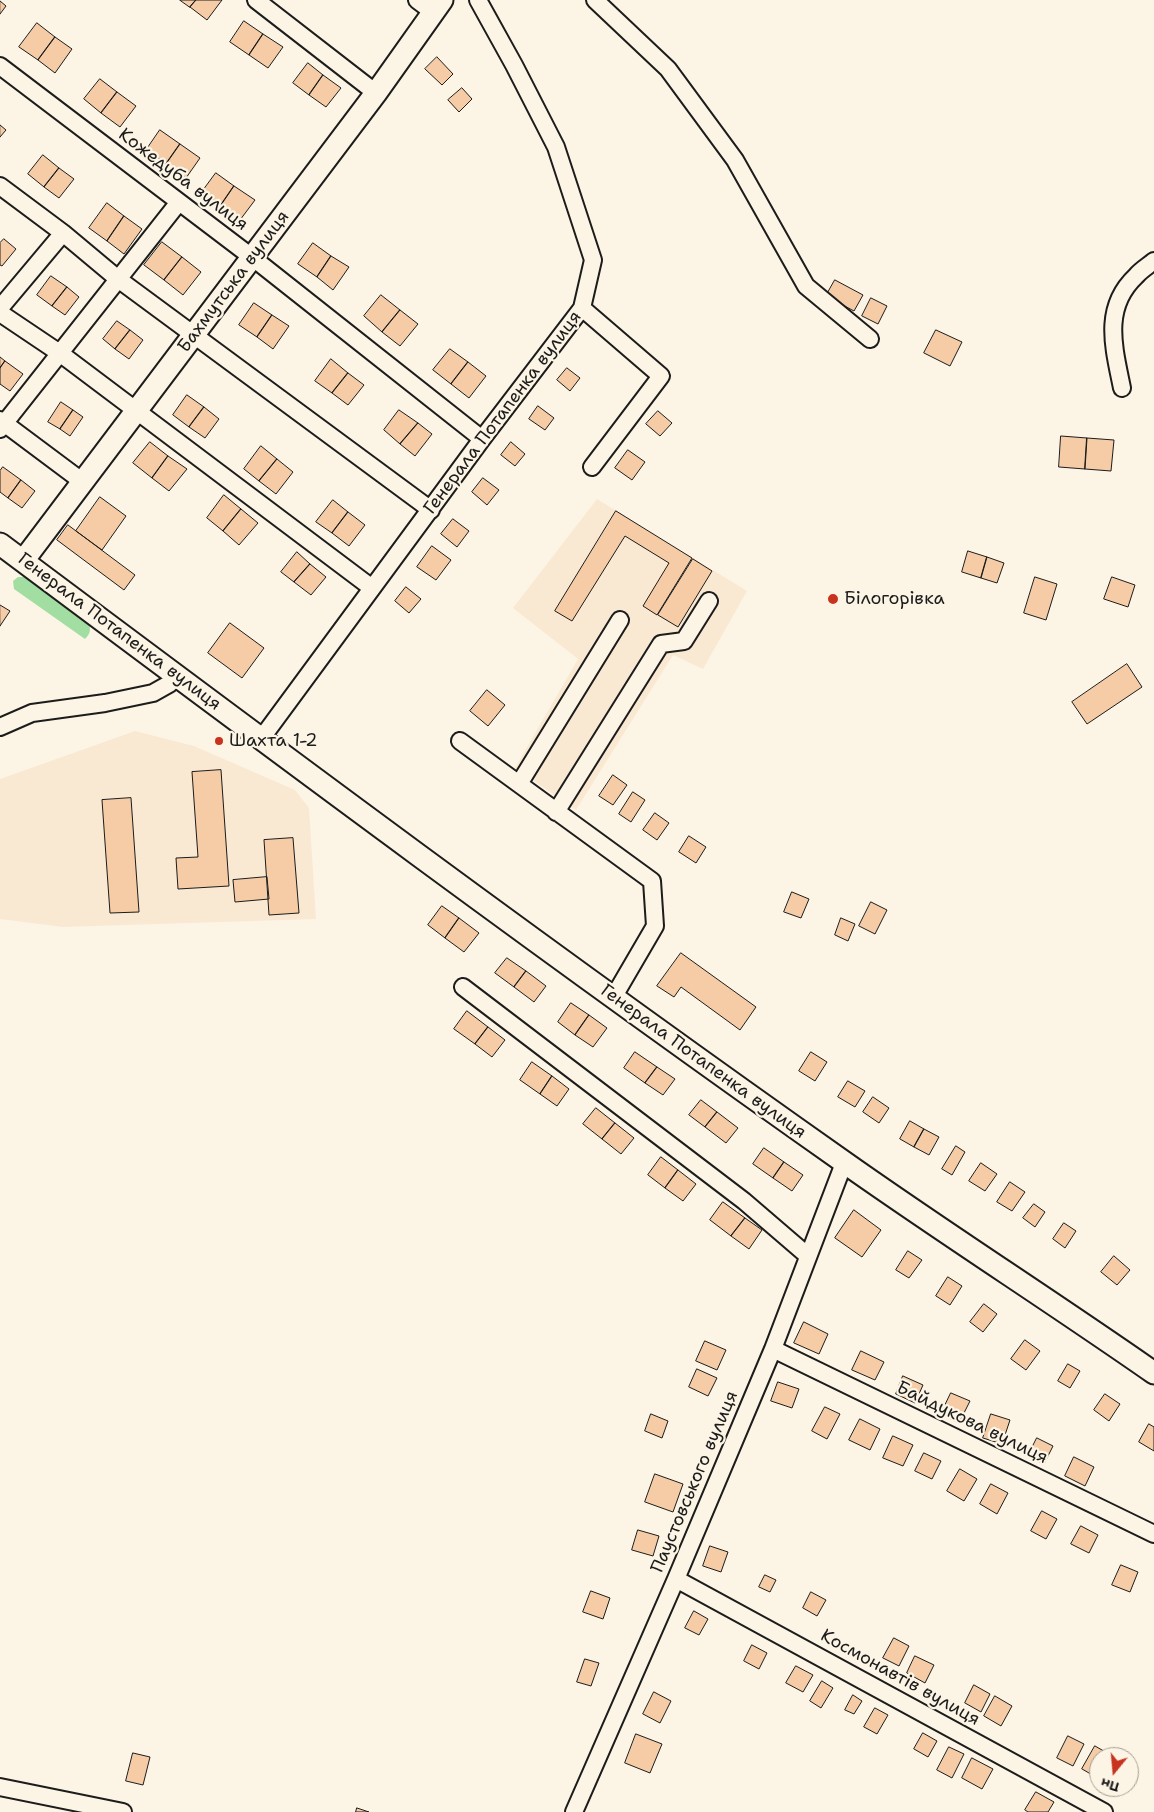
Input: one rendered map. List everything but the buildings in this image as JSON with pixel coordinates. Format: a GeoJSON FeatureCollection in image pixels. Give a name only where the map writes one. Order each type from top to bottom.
{"type":"FeatureCollection","features":[{"type":"Feature","properties":{"kind":"main road","name":"Бахмутська вулиця"},"geometry":{"type":"LineString","coordinates":[[23,561],[84,482],[135,411],[200,339],[253,258],[376,93],[431,4]]}},
{"type":"Feature","properties":{"kind":"main road","name":"Генерала Потапенка вулиця"},"geometry":{"type":"LineString","coordinates":[[0,544],[261,739],[614,998],[844,1162],[1154,1373]]}},
{"type":"Feature","properties":{"kind":"street"},"geometry":{"type":"LineString","coordinates":[[256,0],[376,93]]}},
{"type":"Feature","properties":{"kind":"street","name":"Генерала Потапенка вулиця"},"geometry":{"type":"LineString","coordinates":[[261,739],[482,439],[582,308],[593,260],[556,147],[478,0]]}},
{"type":"Feature","properties":{"kind":"street"},"geometry":{"type":"LineString","coordinates":[[594,0],[668,69],[735,160],[806,286],[870,339]]}},
{"type":"Feature","properties":{"kind":"street","name":"Кожедуба вулиця"},"geometry":{"type":"LineString","coordinates":[[0,66],[253,258],[482,439]]}},
{"type":"Feature","properties":{"kind":"street"},"geometry":{"type":"LineString","coordinates":[[0,186],[63,233],[118,279],[431,510]]}},
{"type":"Feature","properties":{"kind":"street"},"geometry":{"type":"LineString","coordinates":[[84,482],[2,424],[61,354],[179,202]]}},
{"type":"Feature","properties":{"kind":"street"},"geometry":{"type":"LineString","coordinates":[[0,308],[63,233]]}},
{"type":"Feature","properties":{"kind":"street"},"geometry":{"type":"LineString","coordinates":[[1122,388],[1113,338],[1113,318],[1122,293],[1135,276],[1154,261]]}},
{"type":"Feature","properties":{"kind":"street"},"geometry":{"type":"LineString","coordinates":[[582,308],[661,376],[592,467]]}},
{"type":"Feature","properties":{"kind":"street"},"geometry":{"type":"LineString","coordinates":[[0,313],[61,354],[372,588]]}},
{"type":"Feature","properties":{"kind":"street"},"geometry":{"type":"LineString","coordinates":[[556,812],[662,644],[684,641],[709,601]]}},
{"type":"Feature","properties":{"kind":"street"},"geometry":{"type":"LineString","coordinates":[[519,784],[620,620]]}},
{"type":"Feature","properties":{"kind":"street"},"geometry":{"type":"LineString","coordinates":[[0,726],[32,713],[72,708],[153,693],[169,684],[176,675]]}},
{"type":"Feature","properties":{"kind":"street"},"geometry":{"type":"LineString","coordinates":[[460,741],[652,881],[655,926],[614,998]]}},
{"type":"Feature","properties":{"kind":"street"},"geometry":{"type":"LineString","coordinates":[[464,986],[744,1201],[808,1256]]}},
{"type":"Feature","properties":{"kind":"street","name":"Паустовського вулиця"},"geometry":{"type":"LineString","coordinates":[[574,1812],[676,1579],[773,1348],[844,1162]]}},
{"type":"Feature","properties":{"kind":"street","name":"Байдукова вулиця"},"geometry":{"type":"LineString","coordinates":[[773,1348],[1154,1534]]}},
{"type":"Feature","properties":{"kind":"street","name":"Космонавтів вулиця"},"geometry":{"type":"LineString","coordinates":[[676,1579],[1104,1812]]}},
{"type":"Feature","properties":{"kind":"street"},"geometry":{"type":"LineString","coordinates":[[0,1787],[123,1812]]}},
{"type":"Feature","properties":{"kind":"shaded area"},"geometry":{"type":"Polygon","coordinates":[[[597,499],[747,591],[703,669],[673,655],[576,810],[515,768],[578,659],[513,608],[597,499]]]}},
{"type":"Feature","properties":{"kind":"shaded area"},"geometry":{"type":"Polygon","coordinates":[[[135,731],[194,746],[295,790],[309,808],[316,919],[63,927],[0,919],[0,779],[135,731]]]}},
{"type":"Feature","properties":{"kind":"green space"},"geometry":{"type":"Polygon","coordinates":[[[18,577],[25,577],[88,621],[90,631],[87,637],[85,639],[14,589],[13,581],[18,577]]]}},
{"type":"Feature","properties":{"kind":"place","name":"Білогорівка"},"geometry":{"type":"Point","coordinates":[833,599]}},
{"type":"Feature","properties":{"kind":"place","name":"Шахта 1-2"},"geometry":{"type":"Point","coordinates":[219,741]}}]}
